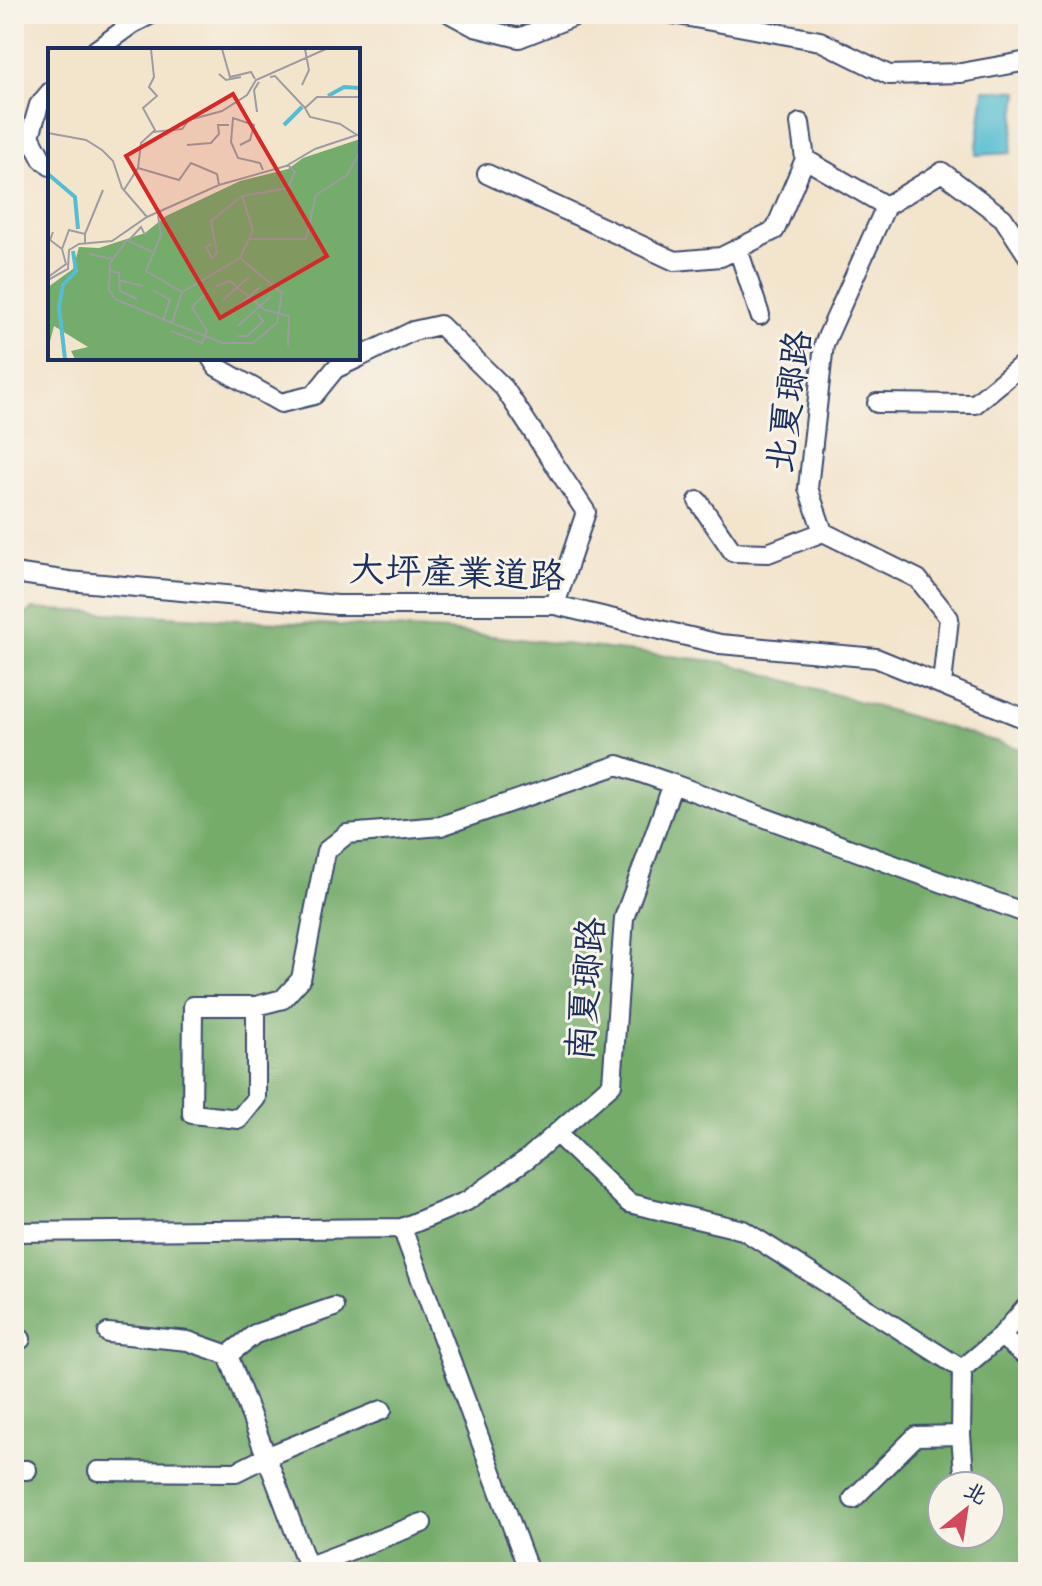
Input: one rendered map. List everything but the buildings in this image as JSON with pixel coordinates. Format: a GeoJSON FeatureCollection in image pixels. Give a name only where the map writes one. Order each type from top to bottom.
{"type":"FeatureCollection","features":[{"type":"Feature","properties":{"kind":"street"},"geometry":{"type":"LineString","coordinates":[[99,48],[152,14]]}},
{"type":"Feature","properties":{"kind":"street"},"geometry":{"type":"LineString","coordinates":[[451,14],[475,27],[519,38],[580,14]]}},
{"type":"Feature","properties":{"kind":"street"},"geometry":{"type":"LineString","coordinates":[[673,14],[820,41],[889,75],[961,73],[1028,61]]}},
{"type":"Feature","properties":{"kind":"street"},"geometry":{"type":"LineString","coordinates":[[48,94],[22,136],[48,164]]}},
{"type":"Feature","properties":{"kind":"street"},"geometry":{"type":"LineString","coordinates":[[487,174],[675,261],[721,257],[775,230],[805,159],[800,123]]}},
{"type":"Feature","properties":{"kind":"street"},"geometry":{"type":"LineString","coordinates":[[805,159],[886,206],[942,172],[1003,218],[1028,256]]}},
{"type":"Feature","properties":{"kind":"street","name":"北夏瑯路"},"geometry":{"type":"LineString","coordinates":[[823,532],[808,488],[824,344],[886,206]]}},
{"type":"Feature","properties":{"kind":"street"},"geometry":{"type":"LineString","coordinates":[[738,249],[760,315]]}},
{"type":"Feature","properties":{"kind":"street"},"geometry":{"type":"LineString","coordinates":[[360,357],[413,331],[440,325],[504,388],[586,512],[555,605]]}},
{"type":"Feature","properties":{"kind":"street"},"geometry":{"type":"LineString","coordinates":[[212,360],[217,367],[281,403],[314,395],[335,369],[354,360]]}},
{"type":"Feature","properties":{"kind":"street"},"geometry":{"type":"LineString","coordinates":[[877,403],[975,404],[1028,360]]}},
{"type":"Feature","properties":{"kind":"street"},"geometry":{"type":"LineString","coordinates":[[698,501],[733,552],[768,553],[823,532],[918,579],[949,618],[942,684]]}},
{"type":"Feature","properties":{"kind":"street","name":"大坪產業道路"},"geometry":{"type":"LineString","coordinates":[[14,573],[69,581],[337,605],[555,605],[720,644],[876,658],[1028,720]]}},
{"type":"Feature","properties":{"kind":"street"},"geometry":{"type":"LineString","coordinates":[[256,1006],[256,1098],[239,1119],[192,1114],[193,1006],[256,1006],[283,999],[301,979],[326,851],[347,834],[441,826],[618,765],[1028,914]]}},
{"type":"Feature","properties":{"kind":"street","name":"南夏瑯路"},"geometry":{"type":"LineString","coordinates":[[14,1232],[402,1228],[467,1201],[527,1159],[612,1084],[624,918],[673,784]]}},
{"type":"Feature","properties":{"kind":"street"},"geometry":{"type":"LineString","coordinates":[[557,1134],[629,1203],[743,1230],[962,1369]]}},
{"type":"Feature","properties":{"kind":"street"},"geometry":{"type":"LineString","coordinates":[[402,1228],[529,1572]]}},
{"type":"Feature","properties":{"kind":"street"},"geometry":{"type":"LineString","coordinates":[[964,1470],[962,1369],[1001,1336],[1028,1305]]}},
{"type":"Feature","properties":{"kind":"street"},"geometry":{"type":"LineString","coordinates":[[228,1355],[255,1334],[334,1307]]}},
{"type":"Feature","properties":{"kind":"street"},"geometry":{"type":"LineString","coordinates":[[108,1333],[188,1341],[228,1355],[268,1456],[304,1570],[422,1523]]}},
{"type":"Feature","properties":{"kind":"street"},"geometry":{"type":"LineString","coordinates":[[1001,1336],[1028,1358]]}},
{"type":"Feature","properties":{"kind":"street"},"geometry":{"type":"LineString","coordinates":[[98,1471],[236,1472],[382,1410]]}},
{"type":"Feature","properties":{"kind":"street"},"geometry":{"type":"LineString","coordinates":[[853,1499],[916,1436],[961,1435]]}},
{"type":"Feature","properties":{"kind":"green space"},"geometry":{"type":"Polygon","coordinates":[[[32,609],[448,631],[724,662],[1028,751],[1028,1572],[14,1572],[14,623],[32,609]]]}},
{"type":"Feature","properties":{"kind":"water"},"geometry":{"type":"Polygon","coordinates":[[[984,90],[1018,91],[1011,153],[976,155],[984,90]]]}}]}
